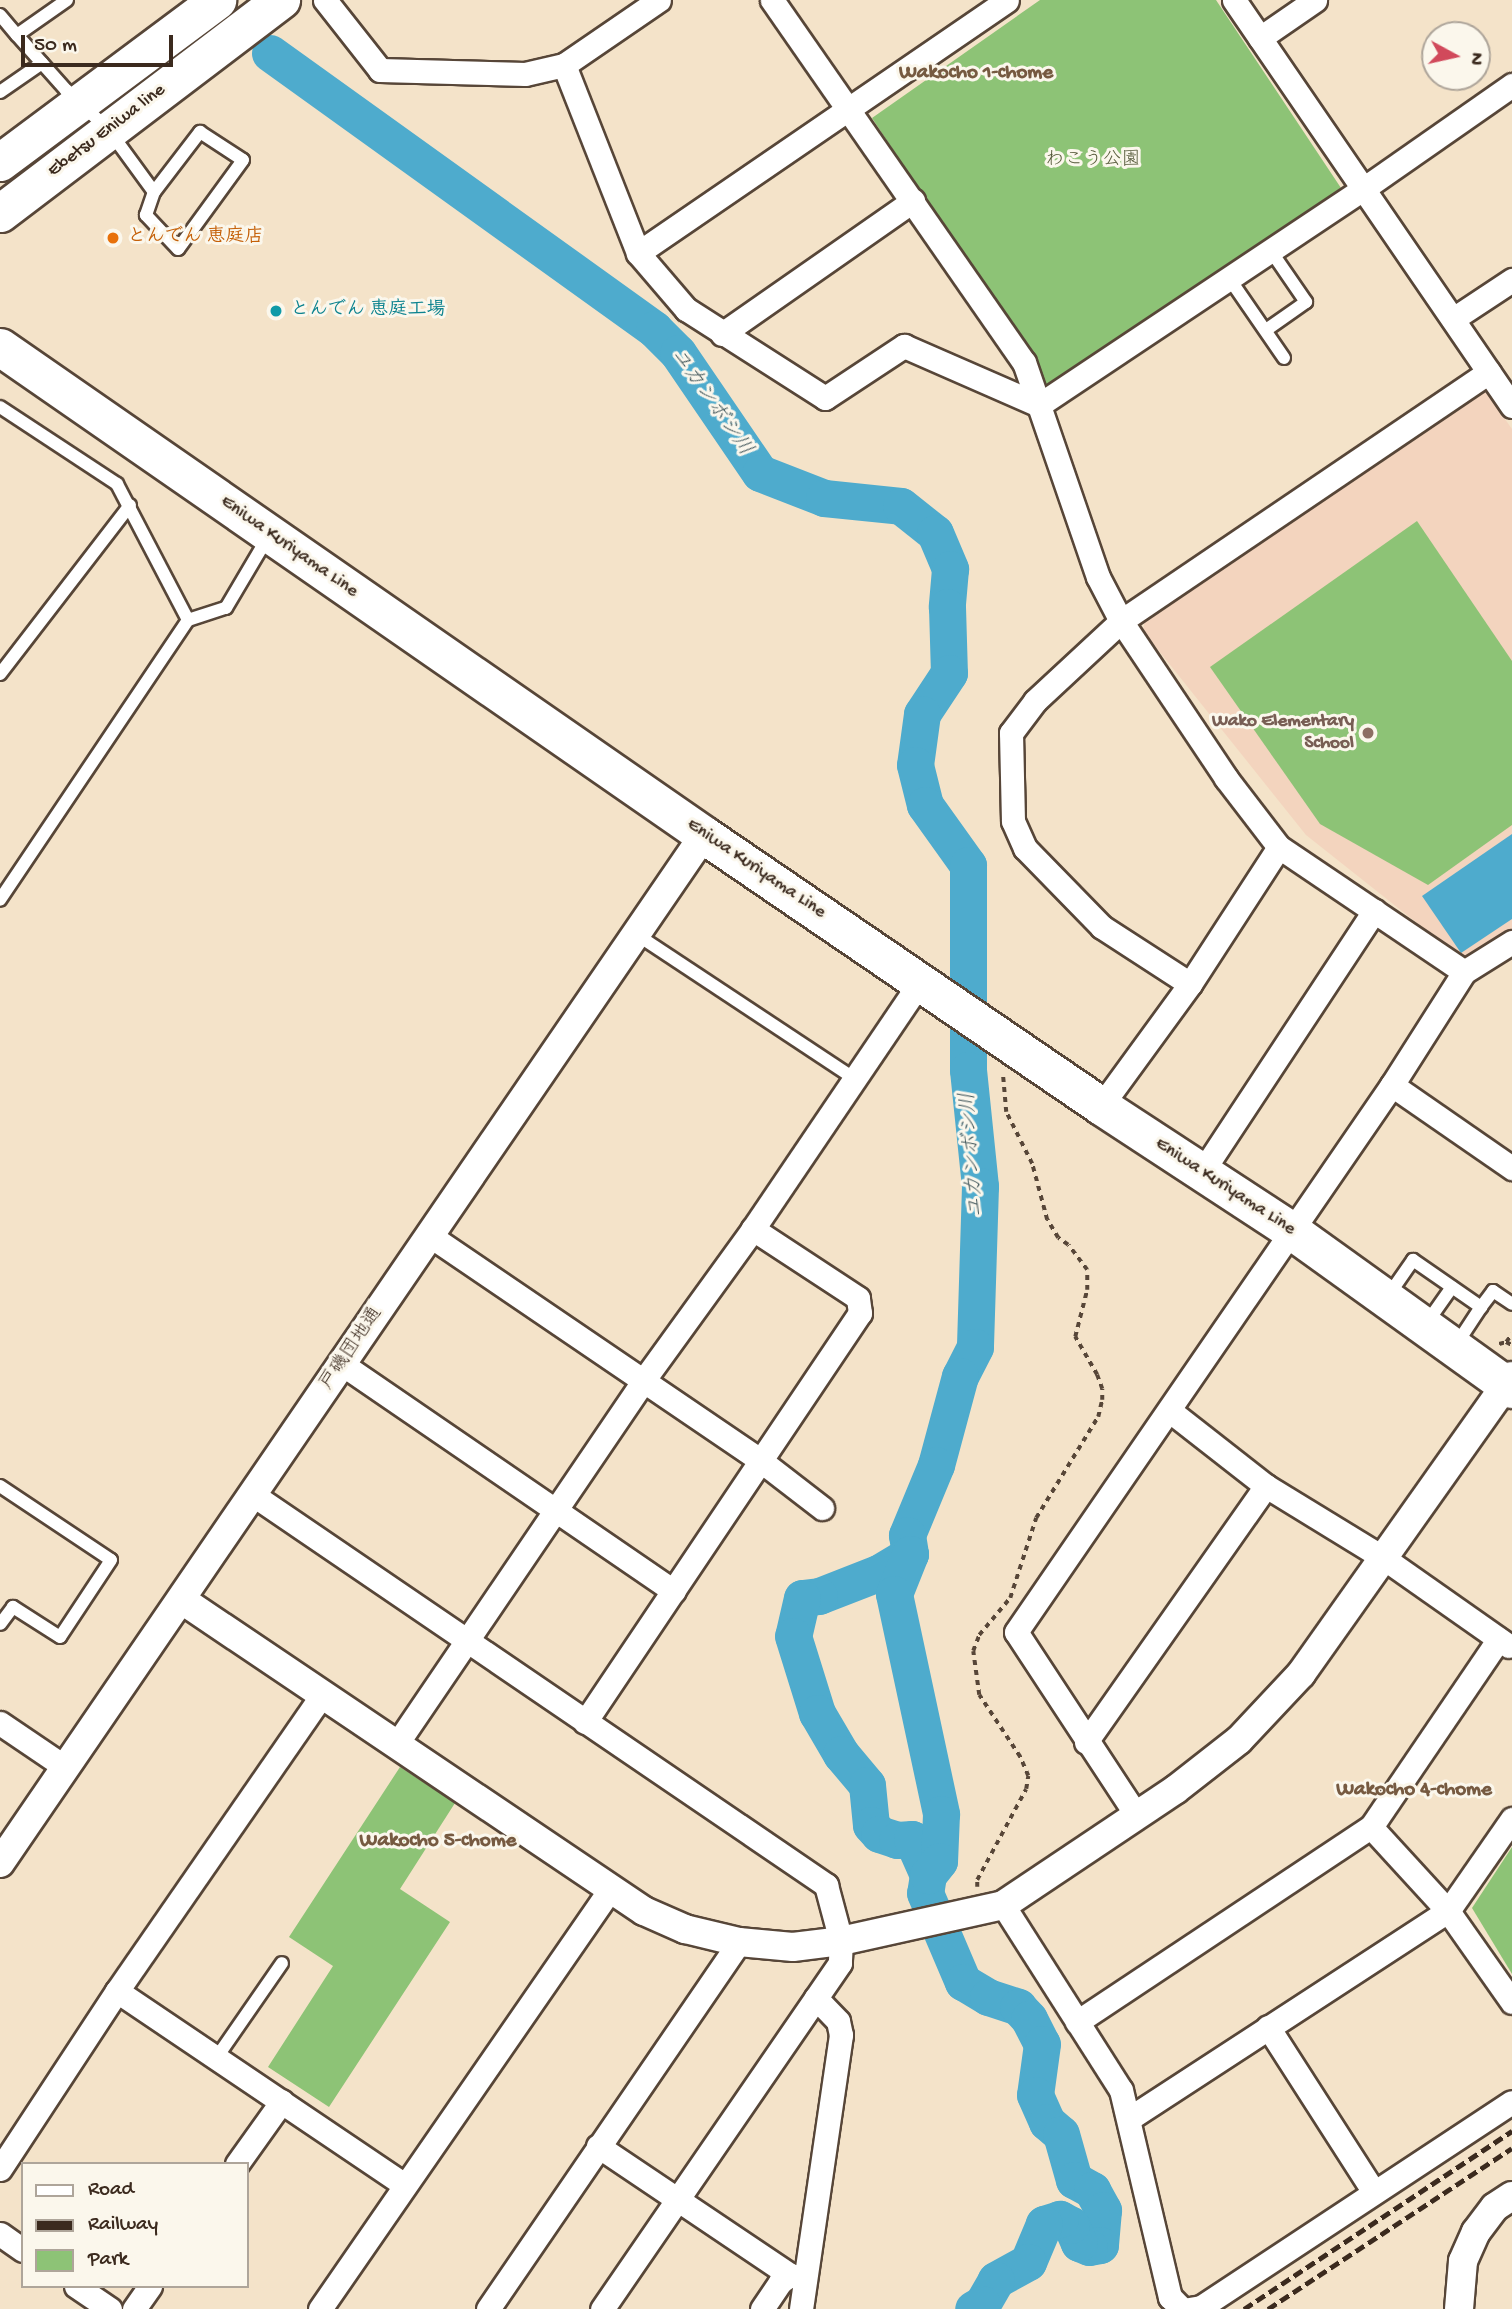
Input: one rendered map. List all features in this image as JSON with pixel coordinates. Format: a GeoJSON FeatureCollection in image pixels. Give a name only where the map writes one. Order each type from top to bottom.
{"type":"FeatureCollection","features":[{"type":"Feature","properties":{"kind":"main road","name":"Ebetsu Eniwa line"},"geometry":{"type":"LineString","coordinates":[[0,162],[217,0]]}},
{"type":"Feature","properties":{"kind":"main road","name":"Ebetsu Eniwa line"},"geometry":{"type":"LineString","coordinates":[[0,214],[108,129],[281,0]]}},
{"type":"Feature","properties":{"kind":"main road","name":"Eniwa Kuriyama Line"},"geometry":{"type":"LineString","coordinates":[[0,347],[704,835],[1101,1106],[1292,1231],[1454,1348],[1510,1383]]}},
{"type":"Feature","properties":{"kind":"street"},"geometry":{"type":"LineString","coordinates":[[325,0],[380,70],[525,74],[564,65],[659,0]]}},
{"type":"Feature","properties":{"kind":"street"},"geometry":{"type":"LineString","coordinates":[[772,0],[1024,362],[1098,578],[1121,621],[1226,778],[1279,847],[1464,972]]}},
{"type":"Feature","properties":{"kind":"street"},"geometry":{"type":"LineString","coordinates":[[638,253],[1007,0]]}},
{"type":"Feature","properties":{"kind":"street"},"geometry":{"type":"LineString","coordinates":[[1234,0],[1512,406]]}},
{"type":"Feature","properties":{"kind":"street"},"geometry":{"type":"LineString","coordinates":[[1260,38],[1315,0]]}},
{"type":"Feature","properties":{"kind":"street"},"geometry":{"type":"LineString","coordinates":[[564,65],[638,253],[686,309],[825,398],[904,346],[1039,405]]}},
{"type":"Feature","properties":{"kind":"street"},"geometry":{"type":"LineString","coordinates":[[1039,405],[1363,189],[1512,85]]}},
{"type":"Feature","properties":{"kind":"street"},"geometry":{"type":"LineString","coordinates":[[722,334],[913,201]]}},
{"type":"Feature","properties":{"kind":"street"},"geometry":{"type":"LineString","coordinates":[[1453,319],[1512,279]]}},
{"type":"Feature","properties":{"kind":"street"},"geometry":{"type":"LineString","coordinates":[[1190,984],[1102,927],[1025,848],[1013,821],[1011,733],[1035,701],[1121,621],[1489,372]]}},
{"type":"Feature","properties":{"kind":"street","name":"戸磯団地通"},"geometry":{"type":"LineString","coordinates":[[0,1863],[704,835]]}},
{"type":"Feature","properties":{"kind":"street"},"geometry":{"type":"LineString","coordinates":[[1101,1106],[1190,984],[1279,847]]}},
{"type":"Feature","properties":{"kind":"street"},"geometry":{"type":"LineString","coordinates":[[1202,1172],[1374,911]]}},
{"type":"Feature","properties":{"kind":"street"},"geometry":{"type":"LineString","coordinates":[[1137,1816],[1016,1632],[1392,1086],[1464,972],[1512,942]]}},
{"type":"Feature","properties":{"kind":"street"},"geometry":{"type":"LineString","coordinates":[[396,1745],[556,1513],[643,1381],[753,1228],[855,1079],[927,985]]}},
{"type":"Feature","properties":{"kind":"street"},"geometry":{"type":"LineString","coordinates":[[1392,1086],[1508,1158]]}},
{"type":"Feature","properties":{"kind":"street"},"geometry":{"type":"LineString","coordinates":[[585,1722],[860,1313],[858,1298],[753,1228]]}},
{"type":"Feature","properties":{"kind":"street"},"geometry":{"type":"LineString","coordinates":[[429,1235],[761,1461],[822,1508]]}},
{"type":"Feature","properties":{"kind":"street"},"geometry":{"type":"LineString","coordinates":[[342,1363],[556,1513],[674,1591]]}},
{"type":"Feature","properties":{"kind":"street"},"geometry":{"type":"LineString","coordinates":[[182,1600],[609,1891],[644,1911],[685,1929],[739,1942],[793,1947],[841,1941],[908,1926],[982,1904],[1137,1816],[1203,1768],[1260,1720],[1301,1674],[1510,1383]]}},
{"type":"Feature","properties":{"kind":"street"},"geometry":{"type":"LineString","coordinates":[[1077,2022],[1371,1827],[1506,1643],[1385,1559],[1266,1486],[1170,1411]]}},
{"type":"Feature","properties":{"kind":"street"},"geometry":{"type":"LineString","coordinates":[[1086,1742],[1266,1486]]}},
{"type":"Feature","properties":{"kind":"street"},"geometry":{"type":"LineString","coordinates":[[252,1494],[465,1642],[825,1885],[841,1941],[839,1963],[602,2309]]}},
{"type":"Feature","properties":{"kind":"street"},"geometry":{"type":"LineString","coordinates":[[0,2169],[117,1991],[323,1694]]}},
{"type":"Feature","properties":{"kind":"street"},"geometry":{"type":"LineString","coordinates":[[0,1723],[65,1767]]}},
{"type":"Feature","properties":{"kind":"street"},"geometry":{"type":"LineString","coordinates":[[1130,2118],[1448,1911],[1512,1819]]}},
{"type":"Feature","properties":{"kind":"street"},"geometry":{"type":"LineString","coordinates":[[1371,1827],[1448,1911],[1512,2002]]}},
{"type":"Feature","properties":{"kind":"street"},"geometry":{"type":"LineString","coordinates":[[320,2309],[609,1891]]}},
{"type":"Feature","properties":{"kind":"street"},"geometry":{"type":"LineString","coordinates":[[982,1904],[1077,2022],[1121,2090],[1130,2118],[1170,2297],[1182,2309]]}},
{"type":"Feature","properties":{"kind":"street"},"geometry":{"type":"LineString","coordinates":[[488,2309],[739,1942]]}},
{"type":"Feature","properties":{"kind":"street"},"geometry":{"type":"LineString","coordinates":[[117,1991],[405,2185]]}},
{"type":"Feature","properties":{"kind":"street"},"geometry":{"type":"LineString","coordinates":[[801,2309],[797,2277],[841,2035],[838,2021],[816,1998]]}},
{"type":"Feature","properties":{"kind":"street"},"geometry":{"type":"LineString","coordinates":[[1268,2027],[1374,2192]]}},
{"type":"Feature","properties":{"kind":"street"},"geometry":{"type":"LineString","coordinates":[[238,2162],[282,2101]]}},
{"type":"Feature","properties":{"kind":"street"},"geometry":{"type":"LineString","coordinates":[[1189,2309],[1201,2306],[1512,2102]]}},
{"type":"Feature","properties":{"kind":"street"},"geometry":{"type":"LineString","coordinates":[[598,2146],[797,2277]]}},
{"type":"Feature","properties":{"kind":"street"},"geometry":{"type":"LineString","coordinates":[[1459,2309],[1463,2261],[1476,2232],[1489,2215],[1512,2196]]}},
{"type":"Feature","properties":{"kind":"street"},"geometry":{"type":"LineString","coordinates":[[0,2234],[21,2249]]}},
{"type":"Feature","properties":{"kind":"street"},"geometry":{"type":"LineString","coordinates":[[761,2309],[780,2282],[797,2277]]}},
{"type":"Feature","properties":{"kind":"street"},"geometry":{"type":"LineString","coordinates":[[79,2288],[110,2309]]}},
{"type":"Feature","properties":{"kind":"street"},"geometry":{"type":"LineString","coordinates":[[134,2309],[149,2288]]}},
{"type":"Feature","properties":{"kind":"lane"},"geometry":{"type":"LineString","coordinates":[[17,35],[66,0]]}},
{"type":"Feature","properties":{"kind":"lane"},"geometry":{"type":"LineString","coordinates":[[0,15],[42,63],[108,129],[154,192]]}},
{"type":"Feature","properties":{"kind":"lane"},"geometry":{"type":"LineString","coordinates":[[0,92],[42,63]]}},
{"type":"Feature","properties":{"kind":"lane"},"geometry":{"type":"LineString","coordinates":[[200,132],[243,160],[178,249],[146,215],[154,192],[200,132]]}},
{"type":"Feature","properties":{"kind":"lane"},"geometry":{"type":"LineString","coordinates":[[1266,330],[1306,302],[1270,251]]}},
{"type":"Feature","properties":{"kind":"lane"},"geometry":{"type":"LineString","coordinates":[[1229,278],[1284,358]]}},
{"type":"Feature","properties":{"kind":"lane"},"geometry":{"type":"LineString","coordinates":[[0,407],[117,484],[188,620]]}},
{"type":"Feature","properties":{"kind":"lane"},"geometry":{"type":"LineString","coordinates":[[0,674],[130,505]]}},
{"type":"Feature","properties":{"kind":"lane"},"geometry":{"type":"LineString","coordinates":[[0,900],[188,620],[226,608],[270,534]]}},
{"type":"Feature","properties":{"kind":"lane"},"geometry":{"type":"LineString","coordinates":[[636,934],[855,1079]]}},
{"type":"Feature","properties":{"kind":"lane"},"geometry":{"type":"LineString","coordinates":[[1386,1299],[1413,1260],[1481,1307]]}},
{"type":"Feature","properties":{"kind":"lane"},"geometry":{"type":"LineString","coordinates":[[1425,1326],[1452,1287]]}},
{"type":"Feature","properties":{"kind":"lane"},"geometry":{"type":"LineString","coordinates":[[1454,1348],[1493,1291],[1512,1304]]}},
{"type":"Feature","properties":{"kind":"lane"},"geometry":{"type":"LineString","coordinates":[[0,1486],[111,1560],[60,1637],[13,1607],[0,1624]]}},
{"type":"Feature","properties":{"kind":"lane"},"geometry":{"type":"LineString","coordinates":[[217,2057],[282,1964]]}},
{"type":"Feature","properties":{"kind":"path"},"geometry":{"type":"LineString","coordinates":[[982,1904],[977,1880],[1016,1808],[1028,1776],[1020,1757],[979,1695],[973,1651],[979,1636],[1010,1598],[1036,1518],[1098,1417],[1102,1400],[1102,1389],[1076,1337],[1087,1290],[1087,1270],[1068,1245],[1058,1238],[1047,1220],[1032,1164],[1006,1112],[1003,1069]]}},
{"type":"Feature","properties":{"kind":"path"},"geometry":{"type":"LineString","coordinates":[[1506,1342],[1512,1334]]}},
{"type":"Feature","properties":{"kind":"shaded area","name":"Wako Elementary School"},"geometry":{"type":"Polygon","coordinates":[[[1483,388],[1512,429],[1512,931],[1465,961],[1306,835],[1143,631],[1145,619],[1483,388]]]}},
{"type":"Feature","properties":{"kind":"green space","name":"わこう公園"},"geometry":{"type":"Polygon","coordinates":[[[1040,0],[1216,0],[1341,188],[1044,390],[1026,352],[872,118],[1040,0]]]}},
{"type":"Feature","properties":{"kind":"green space"},"geometry":{"type":"Polygon","coordinates":[[[1417,521],[1512,661],[1512,825],[1428,885],[1320,824],[1210,667],[1417,521]]]}},
{"type":"Feature","properties":{"kind":"green space"},"geometry":{"type":"Polygon","coordinates":[[[400,1767],[455,1803],[400,1889],[450,1922],[329,2107],[268,2067],[333,1966],[289,1937],[400,1767]]]}},
{"type":"Feature","properties":{"kind":"green space"},"geometry":{"type":"Polygon","coordinates":[[[1512,1847],[1512,1974],[1472,1908],[1512,1847]]]}},
{"type":"Feature","properties":{"kind":"water"},"geometry":{"type":"Polygon","coordinates":[[[1512,834],[1512,919],[1461,953],[1422,896],[1512,834]]]}},
{"type":"Feature","properties":{"kind":"waterway","name":"ユカンボシ川"},"geometry":{"type":"LineString","coordinates":[[270,53],[654,329],[678,353],[760,473],[824,498],[901,506],[935,533],[950,569],[947,607],[949,673],[922,714],[915,765],[925,805],[968,865],[968,1070],[980,1186],[975,1347],[960,1376],[936,1465],[907,1535],[910,1554],[878,1573],[819,1596],[802,1598],[793,1636],[817,1713],[841,1754],[867,1785],[871,1825],[879,1834],[897,1840],[912,1839],[928,1875],[925,1893],[963,1982],[988,1997],[1018,2007],[1029,2019],[1042,2044],[1035,2095],[1047,2122],[1061,2134],[1074,2180],[1092,2190],[1103,2210],[1100,2245],[1089,2247],[1079,2243],[1071,2225],[1060,2219],[1044,2224],[1028,2262],[996,2280],[982,2304],[973,2309]]}},
{"type":"Feature","properties":{"kind":"waterway"},"geometry":{"type":"LineString","coordinates":[[910,1554],[894,1594],[941,1814],[939,1861],[928,1875]]}},
{"type":"Feature","properties":{"kind":"railway"},"geometry":{"type":"LineString","coordinates":[[1244,2309],[1512,2131]]}},
{"type":"Feature","properties":{"kind":"railway"},"geometry":{"type":"LineString","coordinates":[[1268,2309],[1512,2148]]}},
{"type":"Feature","properties":{"kind":"place","name":"とんでん 恵庭店"},"geometry":{"type":"Point","coordinates":[113,238]}},
{"type":"Feature","properties":{"kind":"place","name":"とんでん 恵庭工場"},"geometry":{"type":"Point","coordinates":[276,311]}},
{"type":"Feature","properties":{"kind":"place","name":"Wako Elementary School"},"geometry":{"type":"Point","coordinates":[1368,733]}},
{"type":"Feature","properties":{"kind":"district","name":"Wakocho 1-chome"},"geometry":{"type":"Point","coordinates":[976,74]}},
{"type":"Feature","properties":{"kind":"district","name":"Wakocho 4-chome"},"geometry":{"type":"Point","coordinates":[1414,1791]}},
{"type":"Feature","properties":{"kind":"district","name":"Wakocho 5-chome"},"geometry":{"type":"Point","coordinates":[438,1842]}}]}
